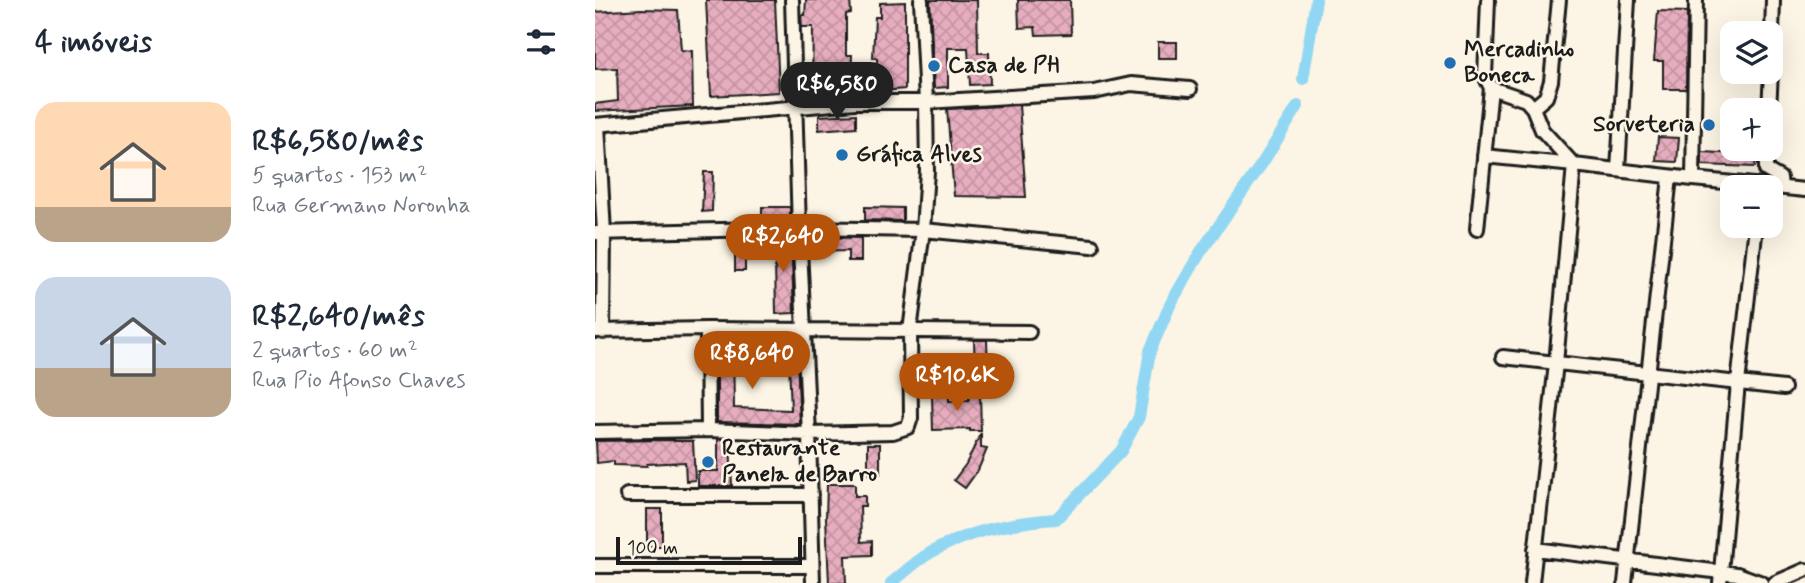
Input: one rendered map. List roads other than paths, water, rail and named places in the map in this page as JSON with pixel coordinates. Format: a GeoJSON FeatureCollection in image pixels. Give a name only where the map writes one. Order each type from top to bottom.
{"type":"FeatureCollection","features":[{"type":"Feature","properties":{"kind":"street"},"geometry":{"type":"LineString","coordinates":[[792,0],[813,583]]}},
{"type":"Feature","properties":{"kind":"street"},"geometry":{"type":"LineString","coordinates":[[595,432],[708,430],[809,434],[893,432],[908,427],[911,418],[910,331],[923,230],[927,171],[921,0]]}},
{"type":"Feature","properties":{"kind":"street"},"geometry":{"type":"LineString","coordinates":[[1477,229],[1490,88],[1485,76],[1488,0]]}},
{"type":"Feature","properties":{"kind":"street"},"geometry":{"type":"LineString","coordinates":[[1533,108],[1546,97],[1551,81],[1559,0]]}},
{"type":"Feature","properties":{"kind":"street"},"geometry":{"type":"LineString","coordinates":[[1618,170],[1628,0]]}},
{"type":"Feature","properties":{"kind":"street"},"geometry":{"type":"LineString","coordinates":[[1693,179],[1696,0]]}},
{"type":"Feature","properties":{"kind":"street"},"geometry":{"type":"LineString","coordinates":[[1772,21],[1773,0]]}},
{"type":"Feature","properties":{"kind":"street"},"geometry":{"type":"LineString","coordinates":[[1029,332],[707,329],[599,332],[596,125],[855,102],[926,102],[1094,92],[1131,84],[1190,89]]}},
{"type":"Feature","properties":{"kind":"street"},"geometry":{"type":"LineString","coordinates":[[1490,88],[1525,100],[1533,108],[1542,131],[1574,165],[1532,583]]}},
{"type":"Feature","properties":{"kind":"street"},"geometry":{"type":"LineString","coordinates":[[1484,156],[1720,182]]}},
{"type":"Feature","properties":{"kind":"street"},"geometry":{"type":"LineString","coordinates":[[1766,161],[1766,170],[1775,175]]}},
{"type":"Feature","properties":{"kind":"street"},"geometry":{"type":"LineString","coordinates":[[1625,583],[1669,177]]}},
{"type":"Feature","properties":{"kind":"street"},"geometry":{"type":"LineString","coordinates":[[1783,187],[1805,190]]}},
{"type":"Feature","properties":{"kind":"street"},"geometry":{"type":"LineString","coordinates":[[599,233],[799,228],[923,230],[1091,246]]}},
{"type":"Feature","properties":{"kind":"street"},"geometry":{"type":"LineString","coordinates":[[1721,578],[1738,383],[1755,238]]}},
{"type":"Feature","properties":{"kind":"street"},"geometry":{"type":"LineString","coordinates":[[707,329],[708,430]]}},
{"type":"Feature","properties":{"kind":"street"},"geometry":{"type":"LineString","coordinates":[[1503,357],[1784,388]]}},
{"type":"Feature","properties":{"kind":"street"},"geometry":{"type":"LineString","coordinates":[[627,495],[811,495]]}},
{"type":"Feature","properties":{"kind":"street"},"geometry":{"type":"LineString","coordinates":[[1535,549],[1721,578],[1737,574],[1762,583]]}},
{"type":"Feature","properties":{"kind":"street"},"geometry":{"type":"LineString","coordinates":[[595,566],[812,566]]}},
{"type":"Feature","properties":{"kind":"street"},"geometry":{"type":"LineString","coordinates":[[1775,583],[1791,580],[1805,570]]}},
{"type":"Feature","properties":{"kind":"waterway"},"geometry":{"type":"LineString","coordinates":[[1303,79],[1316,0]]}},
{"type":"Feature","properties":{"kind":"waterway"},"geometry":{"type":"LineString","coordinates":[[891,583],[925,556],[959,539],[1007,525],[1056,519],[1121,451],[1139,417],[1150,351],[1171,303],[1200,253],[1298,106]]}},
{"type":"Feature","properties":{"kind":"place","name":"Mercadinho Boneca"},"geometry":{"type":"Point","coordinates":[1450,63]}},
{"type":"Feature","properties":{"kind":"place","name":"Casa de PH"},"geometry":{"type":"Point","coordinates":[934,66]}},
{"type":"Feature","properties":{"kind":"place","name":"Sorveteria"},"geometry":{"type":"Point","coordinates":[1709,125]}},
{"type":"Feature","properties":{"kind":"place","name":"Gráfica Alves"},"geometry":{"type":"Point","coordinates":[842,155]}},
{"type":"Feature","properties":{"kind":"place","name":"Restaurante Panela de Barro"},"geometry":{"type":"Point","coordinates":[708,462]}}]}
